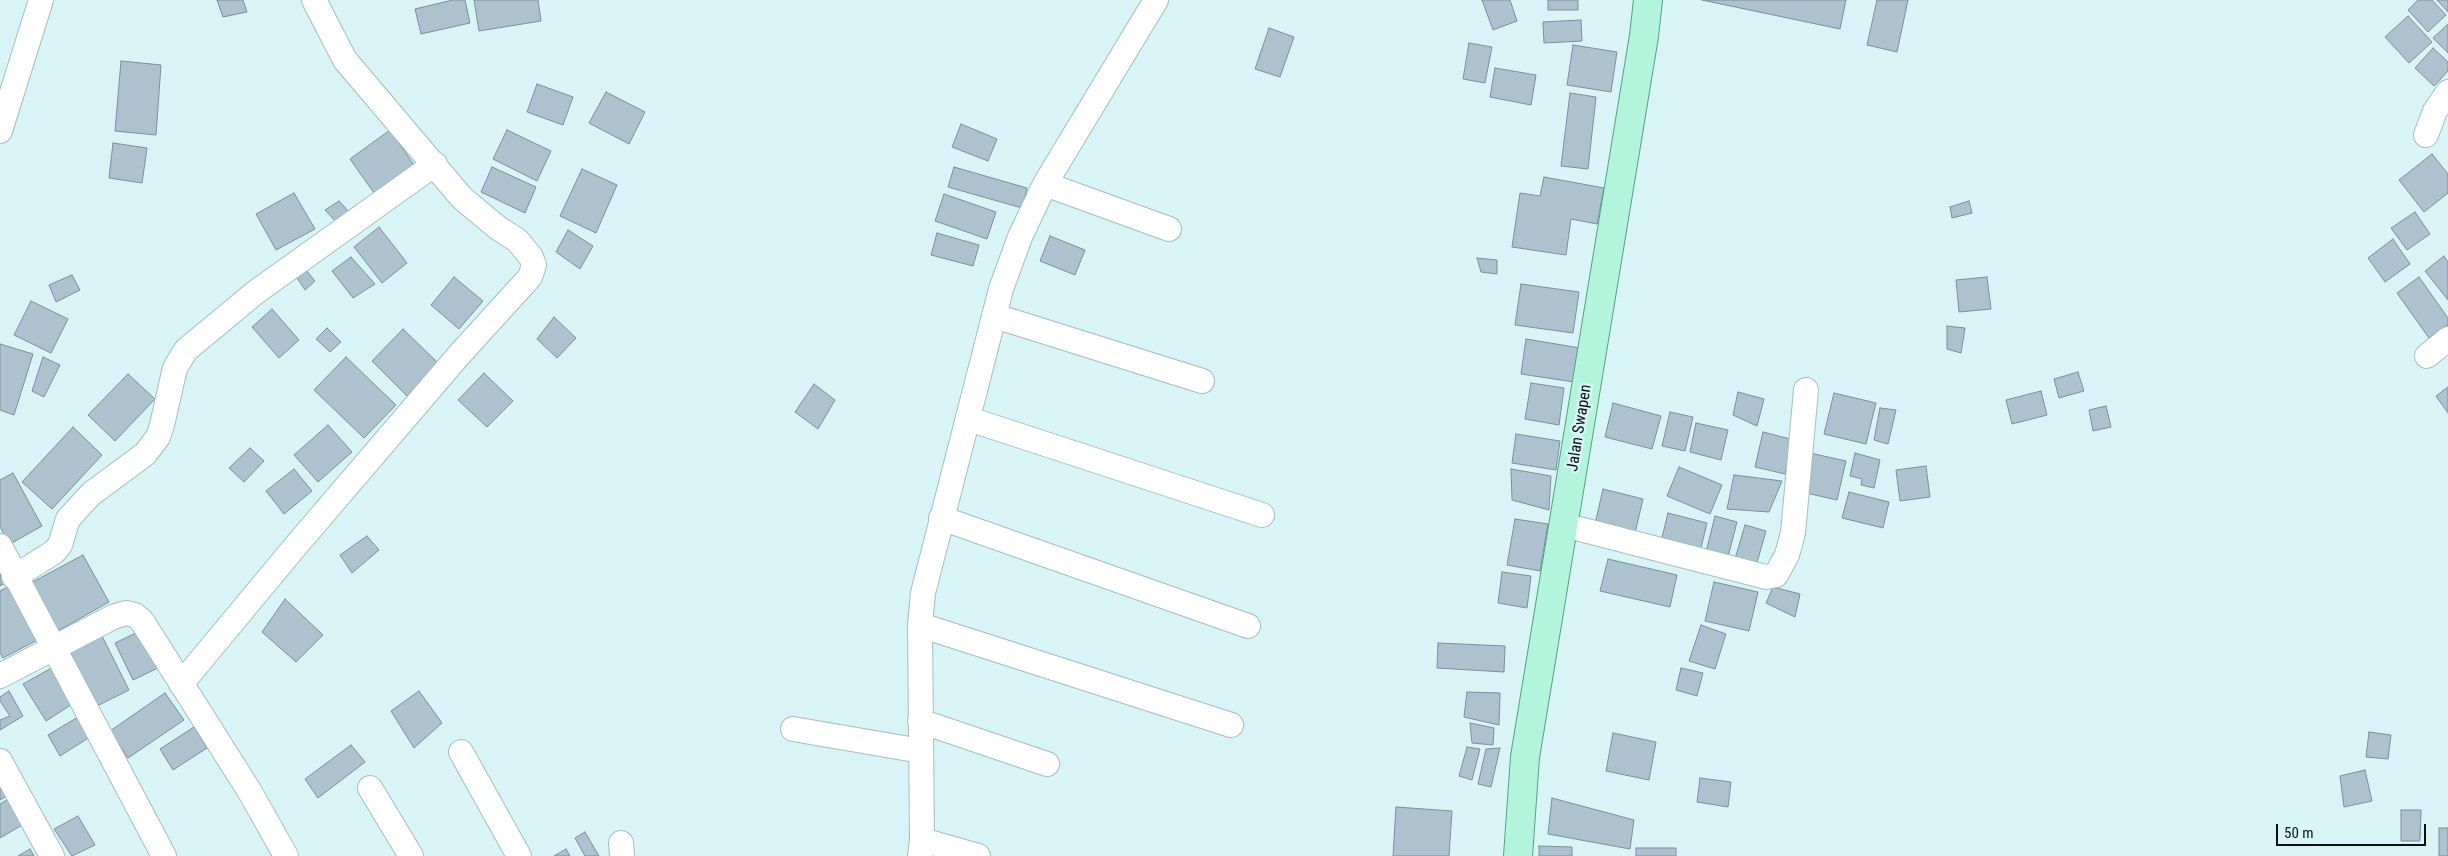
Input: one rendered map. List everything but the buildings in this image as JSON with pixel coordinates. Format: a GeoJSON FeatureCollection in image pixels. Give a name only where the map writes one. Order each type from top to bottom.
{"type":"FeatureCollection","features":[{"type":"Feature","properties":{"kind":"main road","name":"Jalan Swapen"},"geometry":{"type":"LineString","coordinates":[[1518,856],[1524,757],[1564,525],[1648,0]]}},
{"type":"Feature","properties":{"kind":"street"},"geometry":{"type":"LineString","coordinates":[[0,131],[42,0]]}},
{"type":"Feature","properties":{"kind":"street"},"geometry":{"type":"LineString","coordinates":[[181,684],[459,354],[530,277],[534,265],[531,257],[517,240],[498,228],[462,198],[345,60],[314,0]]}},
{"type":"Feature","properties":{"kind":"street"},"geometry":{"type":"LineString","coordinates":[[978,856],[921,848],[920,625],[922,593],[1001,289],[1020,237],[1046,184],[1156,0]]}},
{"type":"Feature","properties":{"kind":"street"},"geometry":{"type":"LineString","coordinates":[[2426,135],[2435,111],[2448,92]]}},
{"type":"Feature","properties":{"kind":"street"},"geometry":{"type":"LineString","coordinates":[[14,577],[54,552],[60,545],[68,519],[91,494],[145,454],[160,431],[175,368],[186,350],[256,292],[435,164]]}},
{"type":"Feature","properties":{"kind":"street"},"geometry":{"type":"LineString","coordinates":[[1046,184],[1169,229]]}},
{"type":"Feature","properties":{"kind":"street"},"geometry":{"type":"LineString","coordinates":[[994,316],[1202,381]]}},
{"type":"Feature","properties":{"kind":"street"},"geometry":{"type":"LineString","coordinates":[[2427,356],[2448,339]]}},
{"type":"Feature","properties":{"kind":"street"},"geometry":{"type":"LineString","coordinates":[[1564,525],[1766,577],[1776,575],[1787,555],[1792,533],[1806,390]]}},
{"type":"Feature","properties":{"kind":"street"},"geometry":{"type":"LineString","coordinates":[[969,418],[1262,515]]}},
{"type":"Feature","properties":{"kind":"street"},"geometry":{"type":"LineString","coordinates":[[942,518],[1248,626]]}},
{"type":"Feature","properties":{"kind":"street"},"geometry":{"type":"LineString","coordinates":[[0,546],[14,577],[56,648],[164,856]]}},
{"type":"Feature","properties":{"kind":"street"},"geometry":{"type":"LineString","coordinates":[[0,676],[113,617],[126,613],[135,615],[142,621],[250,792],[286,856]]}},
{"type":"Feature","properties":{"kind":"street"},"geometry":{"type":"LineString","coordinates":[[920,625],[1231,725]]}},
{"type":"Feature","properties":{"kind":"street"},"geometry":{"type":"LineString","coordinates":[[920,720],[1048,764]]}},
{"type":"Feature","properties":{"kind":"street"},"geometry":{"type":"LineString","coordinates":[[793,729],[921,750]]}},
{"type":"Feature","properties":{"kind":"street"},"geometry":{"type":"LineString","coordinates":[[461,752],[518,856]]}},
{"type":"Feature","properties":{"kind":"street"},"geometry":{"type":"LineString","coordinates":[[0,761],[52,856]]}},
{"type":"Feature","properties":{"kind":"street"},"geometry":{"type":"LineString","coordinates":[[370,788],[411,856]]}}]}
